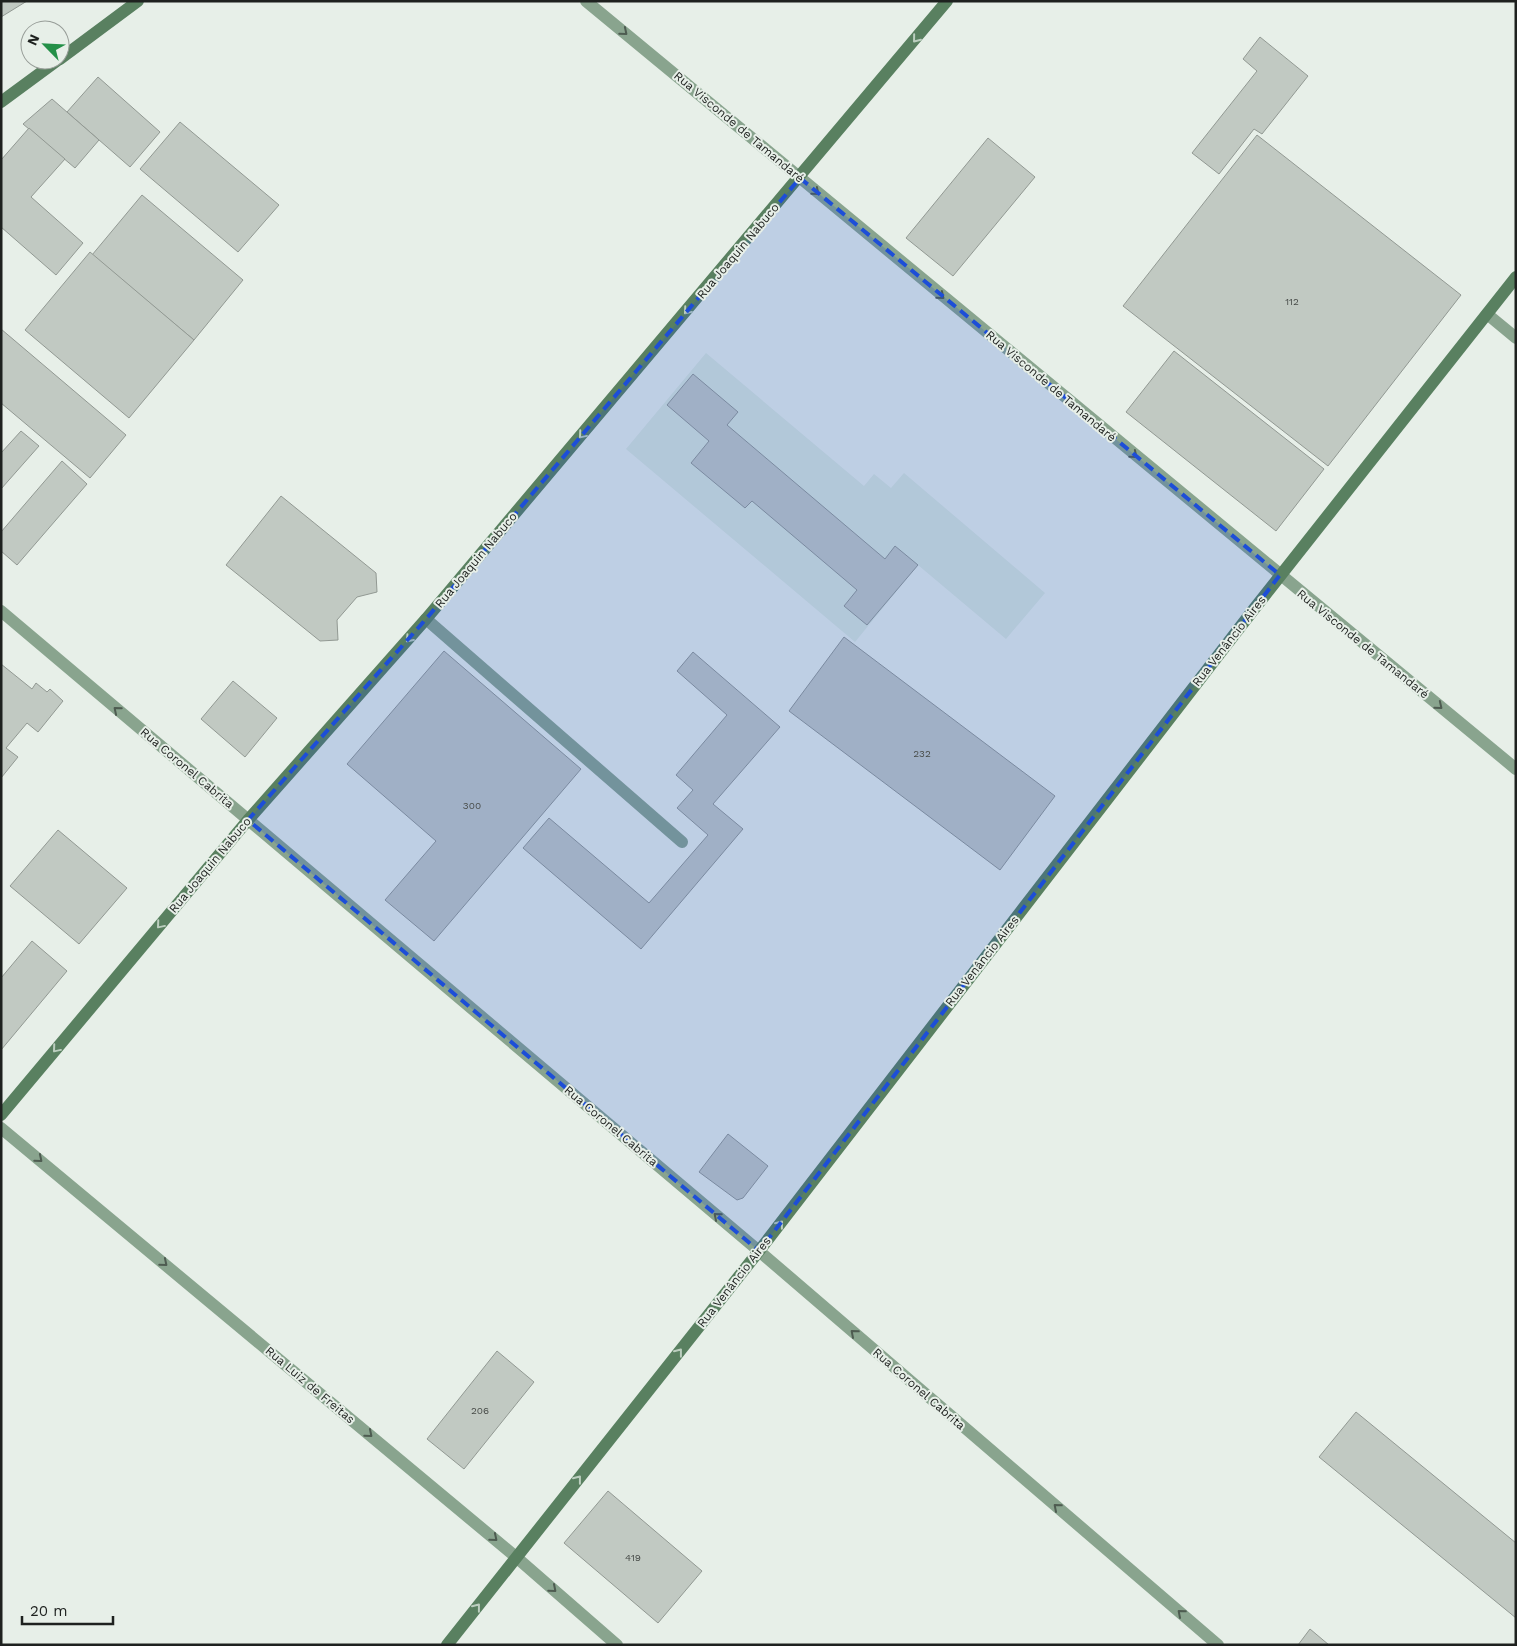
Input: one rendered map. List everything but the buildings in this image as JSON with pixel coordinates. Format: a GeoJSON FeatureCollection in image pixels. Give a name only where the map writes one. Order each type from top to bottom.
{"type":"FeatureCollection","features":[{"type":"Feature","properties":{"kind":"street"},"geometry":{"type":"LineString","coordinates":[[70,51],[138,1]]}},
{"type":"Feature","properties":{"kind":"street","name":"Rua Visconde de Tamandaré"},"geometry":{"type":"LineString","coordinates":[[586,1],[1516,769]]}},
{"type":"Feature","properties":{"kind":"street","name":"Rua Joaquin Nabuco"},"geometry":{"type":"LineString","coordinates":[[1,1115],[248,820],[426,619],[800,178],[947,1]]}},
{"type":"Feature","properties":{"kind":"street"},"geometry":{"type":"LineString","coordinates":[[1,102],[44,70]]}},
{"type":"Feature","properties":{"kind":"street","name":"Rua Venâncio Aires"},"geometry":{"type":"LineString","coordinates":[[447,1645],[759,1251],[1280,575],[1516,277]]}},
{"type":"Feature","properties":{"kind":"street"},"geometry":{"type":"LineString","coordinates":[[1487,314],[1516,338]]}},
{"type":"Feature","properties":{"kind":"street","name":"Rua Coronel Cabrita"},"geometry":{"type":"LineString","coordinates":[[1,611],[759,1251],[1218,1645]]}},
{"type":"Feature","properties":{"kind":"street"},"geometry":{"type":"LineString","coordinates":[[426,619],[682,842]]}},
{"type":"Feature","properties":{"kind":"street","name":"Rua Luiz de Freitas"},"geometry":{"type":"LineString","coordinates":[[1,1128],[516,1557],[617,1645]]}},
{"type":"Feature","properties":{"kind":"highlighted area"},"geometry":{"type":"Polygon","coordinates":[[[800,178],[1280,575],[759,1251],[248,820],[426,619],[800,178]]]}},
{"type":"Feature","properties":{"kind":"shaded area"},"geometry":{"type":"Polygon","coordinates":[[[706,353],[864,486],[874,474],[891,488],[904,473],[1045,593],[1006,639],[918,565],[855,642],[626,449],[706,353]]]}}]}
